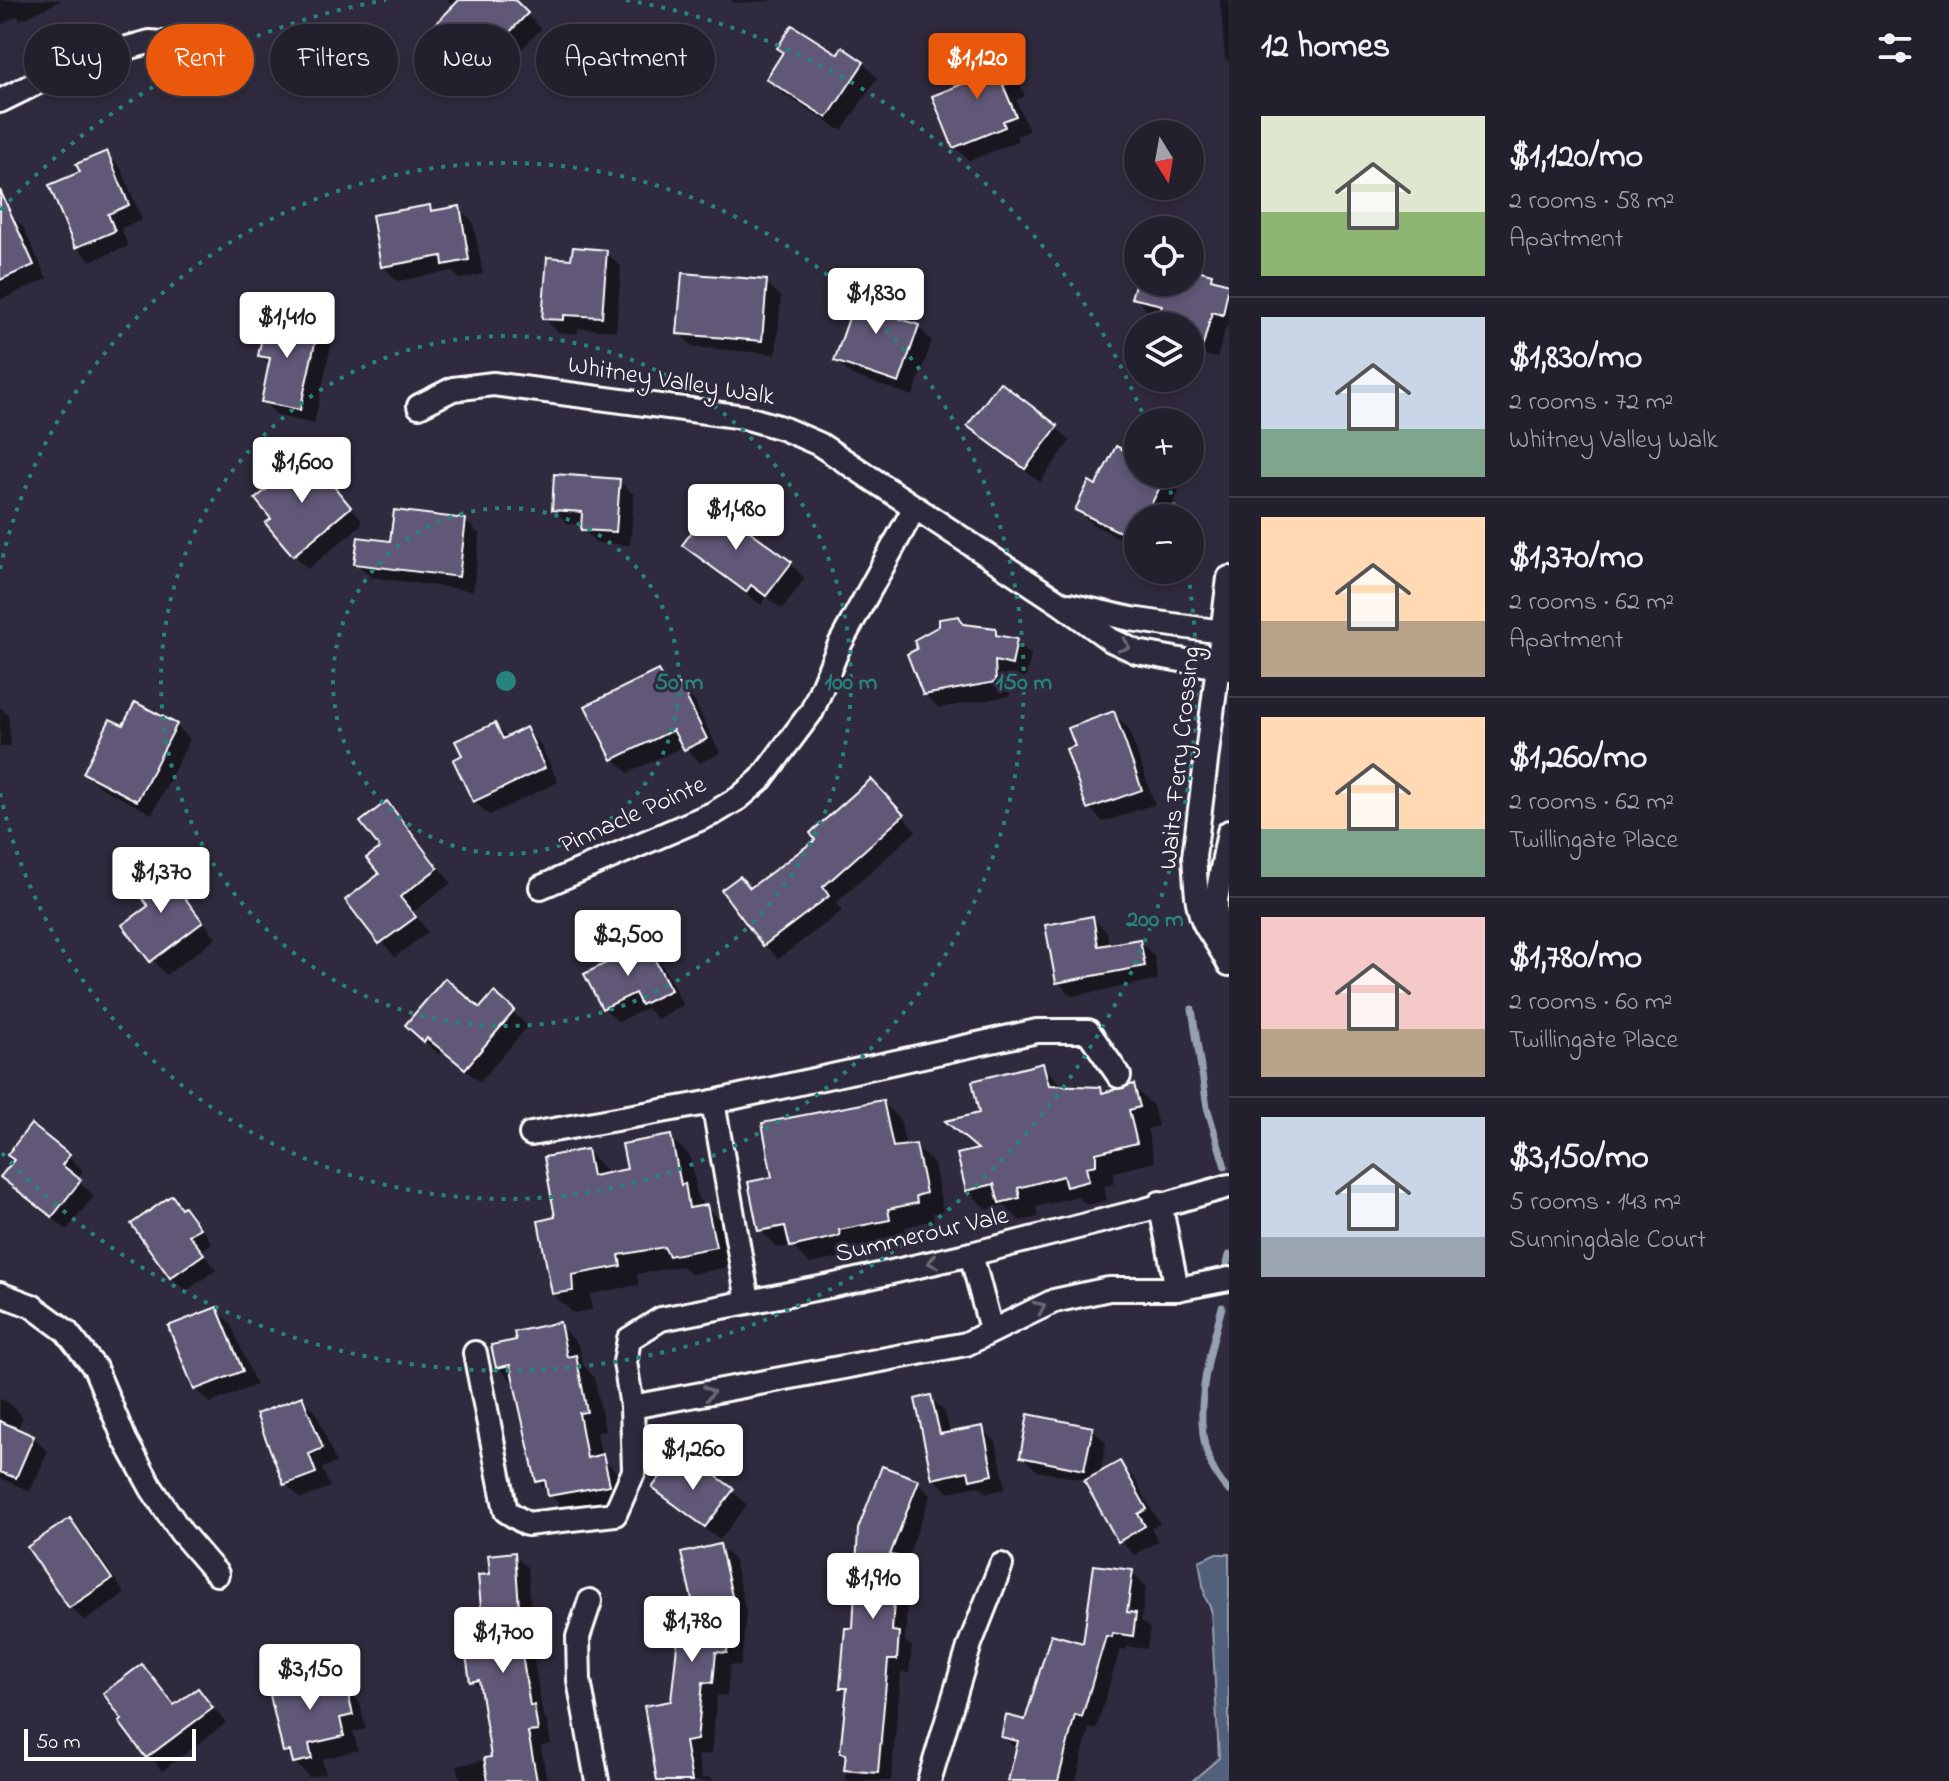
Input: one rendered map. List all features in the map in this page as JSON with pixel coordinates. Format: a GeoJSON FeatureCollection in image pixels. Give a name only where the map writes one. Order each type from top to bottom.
{"type":"FeatureCollection","features":[{"type":"Feature","properties":{"kind":"street"},"geometry":{"type":"LineString","coordinates":[[0,101],[81,61],[146,43]]}},
{"type":"Feature","properties":{"kind":"street","name":"Whitney Valley Walk"},"geometry":{"type":"LineString","coordinates":[[419,406],[453,389],[493,384],[744,417],[782,428],[819,444],[1111,640],[1137,652],[1223,668]]}},
{"type":"Feature","properties":{"kind":"street","name":"Pinnacle Pointe"},"geometry":{"type":"LineString","coordinates":[[541,887],[714,813],[739,798],[761,779],[812,711],[840,644],[915,507]]}},
{"type":"Feature","properties":{"kind":"street","name":"Waits Ferry Crossing"},"geometry":{"type":"LineString","coordinates":[[1229,578],[1223,668],[1194,857],[1198,900],[1205,925],[1229,964]]}},
{"type":"Feature","properties":{"kind":"street","name":"Whitney Valley Walk"},"geometry":{"type":"LineString","coordinates":[[1060,603],[1131,619],[1225,632]]}},
{"type":"Feature","properties":{"kind":"street","name":"Waits Ferry Crossing"},"geometry":{"type":"LineString","coordinates":[[1217,940],[1216,900],[1229,832]]}},
{"type":"Feature","properties":{"kind":"street"},"geometry":{"type":"LineString","coordinates":[[531,1134],[713,1102],[1037,1031],[1088,1031],[1119,1076]]}},
{"type":"Feature","properties":{"kind":"street"},"geometry":{"type":"LineString","coordinates":[[713,1102],[748,1301]]}},
{"type":"Feature","properties":{"kind":"street","name":"Summerour Vale"},"geometry":{"type":"LineString","coordinates":[[632,1407],[625,1362],[629,1339],[661,1319],[971,1254],[1229,1186]]}},
{"type":"Feature","properties":{"kind":"street"},"geometry":{"type":"LineString","coordinates":[[1160,1203],[1177,1289]]}},
{"type":"Feature","properties":{"kind":"street"},"geometry":{"type":"LineString","coordinates":[[971,1254],[991,1330]]}},
{"type":"Feature","properties":{"kind":"street"},"geometry":{"type":"LineString","coordinates":[[475,1353],[506,1511],[527,1524],[615,1514],[634,1471],[632,1407],[966,1344],[1054,1301],[1095,1292],[1122,1288],[1177,1289],[1229,1279]]}},
{"type":"Feature","properties":{"kind":"street"},"geometry":{"type":"LineString","coordinates":[[0,1294],[32,1306],[66,1331],[95,1368],[125,1440],[152,1489],[181,1532],[217,1574]]}},
{"type":"Feature","properties":{"kind":"street"},"geometry":{"type":"LineString","coordinates":[[929,1781],[970,1644],[1001,1565]]}},
{"type":"Feature","properties":{"kind":"street"},"geometry":{"type":"LineString","coordinates":[[590,1601],[578,1637],[579,1680],[597,1781]]}},
{"type":"Feature","properties":{"kind":"water"},"geometry":{"type":"Polygon","coordinates":[[[1214,1554],[1229,1554],[1229,1781],[1192,1781],[1219,1758],[1211,1609],[1205,1597],[1199,1561],[1214,1554]]]}},
{"type":"Feature","properties":{"kind":"building"},"geometry":{"type":"Polygon","coordinates":[[[459,0],[515,0],[528,13],[517,24],[436,24],[459,0]]]}},
{"type":"Feature","properties":{"kind":"building"},"geometry":{"type":"Polygon","coordinates":[[[792,25],[838,54],[842,47],[864,62],[827,118],[766,79],[783,52],[777,48],[792,25]]]}},
{"type":"Feature","properties":{"kind":"building"},"geometry":{"type":"Polygon","coordinates":[[[997,46],[1012,82],[1003,85],[1016,116],[1003,121],[1005,127],[953,148],[932,96],[980,77],[972,57],[997,46]]]}},
{"type":"Feature","properties":{"kind":"building"},"geometry":{"type":"Polygon","coordinates":[[[107,151],[129,205],[108,214],[115,231],[75,248],[49,185],[80,172],[76,164],[107,151]]]}},
{"type":"Feature","properties":{"kind":"building"},"geometry":{"type":"Polygon","coordinates":[[[0,190],[34,265],[0,280],[0,190]]]}},
{"type":"Feature","properties":{"kind":"building"},"geometry":{"type":"Polygon","coordinates":[[[430,205],[431,211],[460,206],[469,260],[443,265],[442,256],[381,267],[372,215],[430,205]]]}},
{"type":"Feature","properties":{"kind":"building"},"geometry":{"type":"Polygon","coordinates":[[[573,247],[607,250],[602,317],[564,315],[564,320],[542,319],[547,257],[571,259],[573,247]]]}},
{"type":"Feature","properties":{"kind":"building"},"geometry":{"type":"Polygon","coordinates":[[[1204,272],[1212,274],[1211,279],[1229,284],[1223,315],[1212,312],[1204,342],[1204,312],[1160,312],[1162,305],[1131,298],[1204,296],[1204,272]]]}},
{"type":"Feature","properties":{"kind":"building"},"geometry":{"type":"Polygon","coordinates":[[[682,273],[767,280],[762,341],[677,334],[682,273]]]}},
{"type":"Feature","properties":{"kind":"building"},"geometry":{"type":"Polygon","coordinates":[[[863,278],[890,287],[881,312],[919,325],[899,383],[834,361],[863,278]]]}},
{"type":"Feature","properties":{"kind":"building"},"geometry":{"type":"Polygon","coordinates":[[[267,314],[319,325],[300,410],[261,402],[270,358],[258,356],[267,314]]]}},
{"type":"Feature","properties":{"kind":"building"},"geometry":{"type":"Polygon","coordinates":[[[1000,382],[1058,426],[1025,469],[967,426],[1000,382]]]}},
{"type":"Feature","properties":{"kind":"building"},"geometry":{"type":"Polygon","coordinates":[[[1116,446],[1124,450],[1124,488],[1160,488],[1151,504],[1124,504],[1124,534],[1075,510],[1089,481],[1096,485],[1116,446]]]}},
{"type":"Feature","properties":{"kind":"building"},"geometry":{"type":"Polygon","coordinates":[[[308,455],[351,507],[293,556],[265,523],[271,519],[255,499],[308,455]]]}},
{"type":"Feature","properties":{"kind":"building"},"geometry":{"type":"Polygon","coordinates":[[[554,474],[620,479],[616,532],[581,530],[582,512],[552,510],[554,474]]]}},
{"type":"Feature","properties":{"kind":"building"},"geometry":{"type":"Polygon","coordinates":[[[713,504],[792,562],[766,596],[751,585],[746,592],[682,545],[713,504]]]}},
{"type":"Feature","properties":{"kind":"building"},"geometry":{"type":"Polygon","coordinates":[[[394,510],[466,519],[459,577],[354,564],[358,537],[390,541],[394,510]]]}},
{"type":"Feature","properties":{"kind":"building"},"geometry":{"type":"Polygon","coordinates":[[[959,616],[963,624],[996,628],[996,635],[1017,639],[1012,665],[995,661],[996,682],[923,695],[907,654],[917,649],[914,640],[939,626],[939,619],[959,616]]]}},
{"type":"Feature","properties":{"kind":"building"},"geometry":{"type":"Polygon","coordinates":[[[658,670],[668,690],[680,684],[707,739],[684,750],[673,730],[612,760],[585,706],[658,670]]]}},
{"type":"Feature","properties":{"kind":"building"},"geometry":{"type":"Polygon","coordinates":[[[135,702],[177,724],[137,801],[83,773],[110,719],[123,725],[135,702]]]}},
{"type":"Feature","properties":{"kind":"building"},"geometry":{"type":"Polygon","coordinates":[[[1114,711],[1142,790],[1087,809],[1066,749],[1075,746],[1068,728],[1114,711]]]}},
{"type":"Feature","properties":{"kind":"building"},"geometry":{"type":"Polygon","coordinates":[[[495,723],[503,739],[526,727],[545,768],[473,802],[453,760],[462,755],[455,741],[495,723]]]}},
{"type":"Feature","properties":{"kind":"building"},"geometry":{"type":"Polygon","coordinates":[[[871,779],[904,815],[823,887],[829,896],[763,946],[721,890],[740,876],[750,888],[815,840],[810,833],[871,779]]]}},
{"type":"Feature","properties":{"kind":"building"},"geometry":{"type":"Polygon","coordinates":[[[387,801],[438,868],[400,897],[416,917],[379,944],[345,900],[379,874],[366,858],[380,848],[360,822],[387,801]]]}},
{"type":"Feature","properties":{"kind":"building"},"geometry":{"type":"Polygon","coordinates":[[[160,865],[203,922],[150,962],[122,925],[148,906],[133,886],[160,865]]]}},
{"type":"Feature","properties":{"kind":"building"},"geometry":{"type":"Polygon","coordinates":[[[1093,916],[1098,946],[1140,939],[1145,966],[1056,983],[1045,925],[1093,916]]]}},
{"type":"Feature","properties":{"kind":"building"},"geometry":{"type":"Polygon","coordinates":[[[646,943],[671,990],[641,1005],[635,993],[602,1009],[584,974],[646,943]]]}},
{"type":"Feature","properties":{"kind":"building"},"geometry":{"type":"Polygon","coordinates":[[[445,978],[480,1008],[494,992],[515,1010],[465,1069],[427,1038],[424,1042],[405,1025],[445,978]]]}},
{"type":"Feature","properties":{"kind":"building"},"geometry":{"type":"Polygon","coordinates":[[[1043,1063],[1049,1085],[1101,1087],[1102,1093],[1134,1084],[1140,1107],[1129,1110],[1137,1143],[1096,1153],[1096,1165],[1086,1167],[1089,1181],[1066,1187],[1063,1176],[1018,1188],[1020,1198],[999,1203],[994,1184],[966,1191],[957,1154],[978,1149],[945,1121],[979,1113],[972,1081],[1043,1063]]]}},
{"type":"Feature","properties":{"kind":"building"},"geometry":{"type":"Polygon","coordinates":[[[883,1100],[893,1147],[916,1144],[926,1193],[916,1196],[917,1203],[888,1209],[890,1220],[839,1230],[840,1236],[790,1247],[785,1226],[758,1231],[748,1182],[772,1177],[762,1123],[883,1100]]]}},
{"type":"Feature","properties":{"kind":"building"},"geometry":{"type":"Polygon","coordinates":[[[31,1124],[70,1155],[62,1165],[81,1180],[52,1217],[0,1177],[14,1160],[7,1155],[31,1124]]]}},
{"type":"Feature","properties":{"kind":"building"},"geometry":{"type":"Polygon","coordinates":[[[671,1135],[689,1208],[707,1205],[716,1247],[669,1256],[664,1247],[619,1255],[621,1266],[572,1275],[573,1291],[552,1294],[538,1221],[555,1217],[544,1157],[587,1149],[592,1176],[627,1169],[622,1144],[671,1135]]]}},
{"type":"Feature","properties":{"kind":"building"},"geometry":{"type":"Polygon","coordinates":[[[172,1195],[200,1228],[189,1235],[204,1254],[170,1278],[131,1224],[172,1195]]]}},
{"type":"Feature","properties":{"kind":"building"},"geometry":{"type":"Polygon","coordinates":[[[217,1307],[243,1371],[194,1390],[168,1326],[217,1307]]]}},
{"type":"Feature","properties":{"kind":"building"},"geometry":{"type":"Polygon","coordinates":[[[560,1322],[567,1357],[576,1355],[587,1412],[579,1413],[587,1458],[603,1454],[610,1485],[548,1496],[545,1480],[536,1482],[510,1365],[496,1368],[491,1345],[516,1340],[514,1332],[560,1322]]]}},
{"type":"Feature","properties":{"kind":"building"},"geometry":{"type":"Polygon","coordinates":[[[931,1395],[940,1434],[983,1426],[993,1475],[970,1480],[968,1471],[932,1479],[915,1399],[931,1395]]]}},
{"type":"Feature","properties":{"kind":"building"},"geometry":{"type":"Polygon","coordinates":[[[302,1396],[323,1448],[309,1454],[316,1473],[284,1485],[256,1414],[302,1396]]]}},
{"type":"Feature","properties":{"kind":"building"},"geometry":{"type":"Polygon","coordinates":[[[1028,1414],[1093,1427],[1084,1470],[1020,1457],[1028,1414]]]}},
{"type":"Feature","properties":{"kind":"building"},"geometry":{"type":"Polygon","coordinates":[[[0,1421],[34,1436],[16,1478],[0,1472],[0,1421]]]}},
{"type":"Feature","properties":{"kind":"building"},"geometry":{"type":"Polygon","coordinates":[[[673,1459],[697,1478],[705,1468],[734,1489],[705,1527],[652,1488],[673,1459]]]}},
{"type":"Feature","properties":{"kind":"building"},"geometry":{"type":"Polygon","coordinates":[[[1120,1461],[1147,1509],[1138,1514],[1145,1526],[1118,1542],[1084,1481],[1120,1461]]]}},
{"type":"Feature","properties":{"kind":"building"},"geometry":{"type":"Polygon","coordinates":[[[882,1466],[919,1480],[890,1555],[897,1556],[892,1631],[899,1632],[897,1660],[888,1660],[878,1773],[844,1770],[846,1754],[840,1753],[847,1688],[840,1688],[845,1628],[853,1628],[858,1529],[882,1466]]]}},
{"type":"Feature","properties":{"kind":"building"},"geometry":{"type":"Polygon","coordinates":[[[70,1518],[112,1579],[69,1608],[27,1547],[70,1518]]]}},
{"type":"Feature","properties":{"kind":"building"},"geometry":{"type":"Polygon","coordinates":[[[720,1544],[732,1596],[727,1653],[716,1652],[713,1683],[703,1682],[697,1740],[685,1742],[692,1781],[657,1781],[644,1706],[671,1701],[679,1627],[699,1629],[681,1553],[720,1544]]]}},
{"type":"Feature","properties":{"kind":"building"},"geometry":{"type":"Polygon","coordinates":[[[515,1552],[520,1621],[517,1621],[530,1706],[534,1705],[538,1731],[528,1732],[537,1781],[488,1781],[484,1758],[491,1757],[479,1680],[470,1682],[464,1642],[484,1639],[478,1575],[490,1574],[488,1555],[515,1552]]]}},
{"type":"Feature","properties":{"kind":"building"},"geometry":{"type":"Polygon","coordinates":[[[1094,1565],[1133,1570],[1127,1612],[1136,1613],[1133,1636],[1113,1633],[1112,1637],[1106,1636],[1082,1717],[1075,1715],[1058,1781],[1008,1781],[1018,1741],[1001,1737],[1006,1715],[1025,1720],[1051,1634],[1083,1643],[1094,1565]]]}},
{"type":"Feature","properties":{"kind":"building"},"geometry":{"type":"Polygon","coordinates":[[[324,1661],[331,1690],[346,1686],[353,1715],[340,1718],[344,1736],[309,1744],[312,1759],[293,1763],[290,1751],[283,1752],[270,1695],[299,1687],[294,1668],[324,1661]]]}},
{"type":"Feature","properties":{"kind":"building"},"geometry":{"type":"Polygon","coordinates":[[[142,1664],[174,1705],[198,1688],[213,1708],[146,1758],[119,1722],[122,1720],[103,1693],[142,1664]]]}},
{"type":"Feature","properties":{"kind":"waterway"},"geometry":{"type":"LineString","coordinates":[[1192,1009],[1207,1107],[1225,1167]]}},
{"type":"Feature","properties":{"kind":"waterway"},"geometry":{"type":"LineString","coordinates":[[1226,1267],[1229,1255]]}},
{"type":"Feature","properties":{"kind":"waterway"},"geometry":{"type":"LineString","coordinates":[[1222,1307],[1205,1378],[1202,1427],[1206,1450],[1215,1472],[1229,1491]]}}]}
